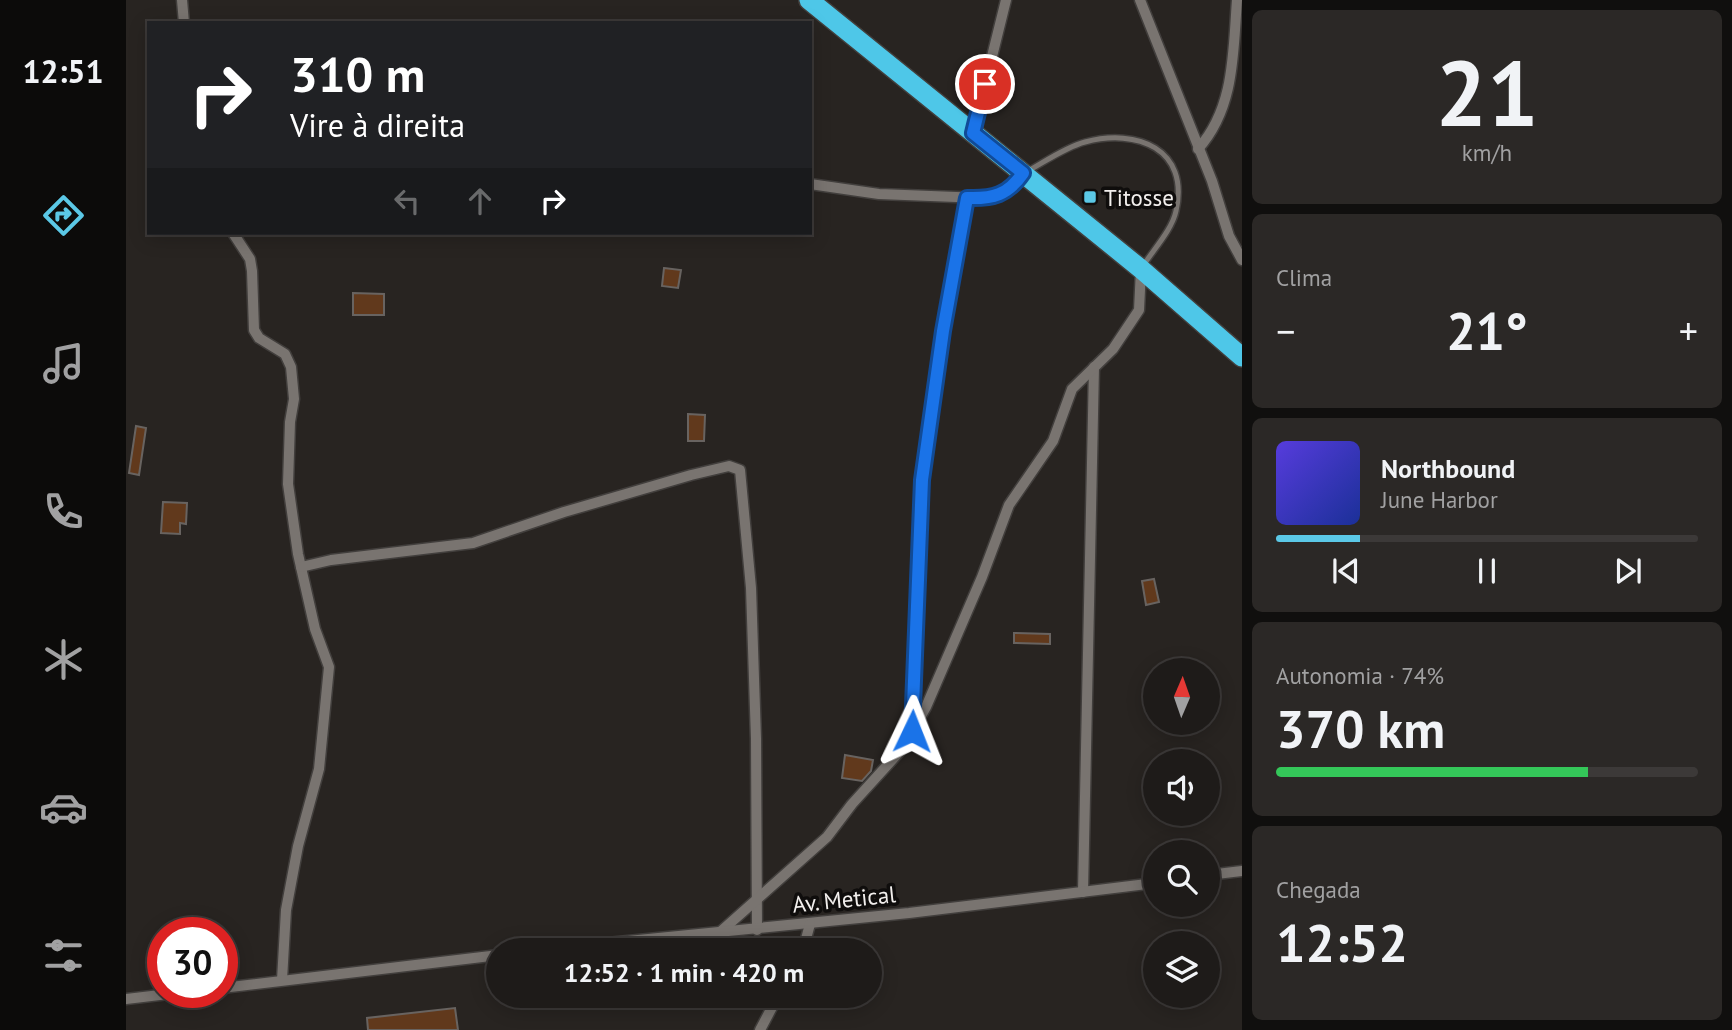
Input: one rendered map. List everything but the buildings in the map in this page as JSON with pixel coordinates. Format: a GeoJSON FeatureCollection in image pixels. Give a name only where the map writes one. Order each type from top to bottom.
{"type":"FeatureCollection","features":[{"type":"Feature","properties":{"kind":"highway"},"geometry":{"type":"LineString","coordinates":[[809,0],[1141,269],[1242,357]]}},
{"type":"Feature","properties":{"kind":"street"},"geometry":{"type":"LineString","coordinates":[[182,0],[184,21]]}},
{"type":"Feature","properties":{"kind":"street"},"geometry":{"type":"LineString","coordinates":[[973,133],[1006,0]]}},
{"type":"Feature","properties":{"kind":"street"},"geometry":{"type":"LineString","coordinates":[[1140,0],[1212,181],[1228,236],[1242,260]]}},
{"type":"Feature","properties":{"kind":"street"},"geometry":{"type":"LineString","coordinates":[[1198,149],[1214,126],[1228,93],[1237,0]]}},
{"type":"Feature","properties":{"kind":"street"},"geometry":{"type":"LineString","coordinates":[[812,184],[879,194],[967,198],[1000,196],[1007,192],[1023,173]]}},
{"type":"Feature","properties":{"kind":"street"},"geometry":{"type":"LineString","coordinates":[[912,731],[922,480],[943,331],[967,198]]}},
{"type":"Feature","properties":{"kind":"street"},"geometry":{"type":"LineString","coordinates":[[234,235],[250,259],[254,330],[259,338],[285,354],[292,374],[293,399],[287,474],[301,567],[315,629],[329,667],[319,769],[298,845],[286,910],[282,980]]}},
{"type":"Feature","properties":{"kind":"street"},"geometry":{"type":"LineString","coordinates":[[719,933],[827,837],[852,804],[892,762],[912,731],[926,707],[950,645],[982,577],[1009,505],[1047,453],[1072,389],[1113,349],[1139,310],[1141,269]]}},
{"type":"Feature","properties":{"kind":"street"},"geometry":{"type":"LineString","coordinates":[[1083,892],[1094,367]]}},
{"type":"Feature","properties":{"kind":"street"},"geometry":{"type":"LineString","coordinates":[[301,567],[331,560],[473,544],[564,512],[680,478],[729,466],[740,470],[751,588],[756,739],[757,930]]}},
{"type":"Feature","properties":{"kind":"street"},"geometry":{"type":"LineString","coordinates":[[1220,874],[1242,871]]}},
{"type":"Feature","properties":{"kind":"street","name":"Av. Metical"},"geometry":{"type":"LineString","coordinates":[[665,938],[757,930],[1143,884]]}},
{"type":"Feature","properties":{"kind":"street"},"geometry":{"type":"LineString","coordinates":[[806,938],[810,924]]}},
{"type":"Feature","properties":{"kind":"street"},"geometry":{"type":"LineString","coordinates":[[238,986],[486,956]]}},
{"type":"Feature","properties":{"kind":"street"},"geometry":{"type":"LineString","coordinates":[[126,999],[147,997]]}},
{"type":"Feature","properties":{"kind":"street"},"geometry":{"type":"LineString","coordinates":[[760,1030],[772,1008]]}},
{"type":"Feature","properties":{"kind":"lane"},"geometry":{"type":"LineString","coordinates":[[1023,173],[1083,142],[1115,136],[1141,140],[1165,153],[1177,178],[1176,212],[1141,269]]}},
{"type":"Feature","properties":{"kind":"place","name":"Titosse"},"geometry":{"type":"Point","coordinates":[1090,197]}},
{"type":"Feature","properties":{"kind":"route"},"geometry":{"type":"LineString","coordinates":[[912,731],[922,480],[943,331],[967,198],[1000,196],[1017,183],[1023,173],[973,133],[985,84]]}}]}
